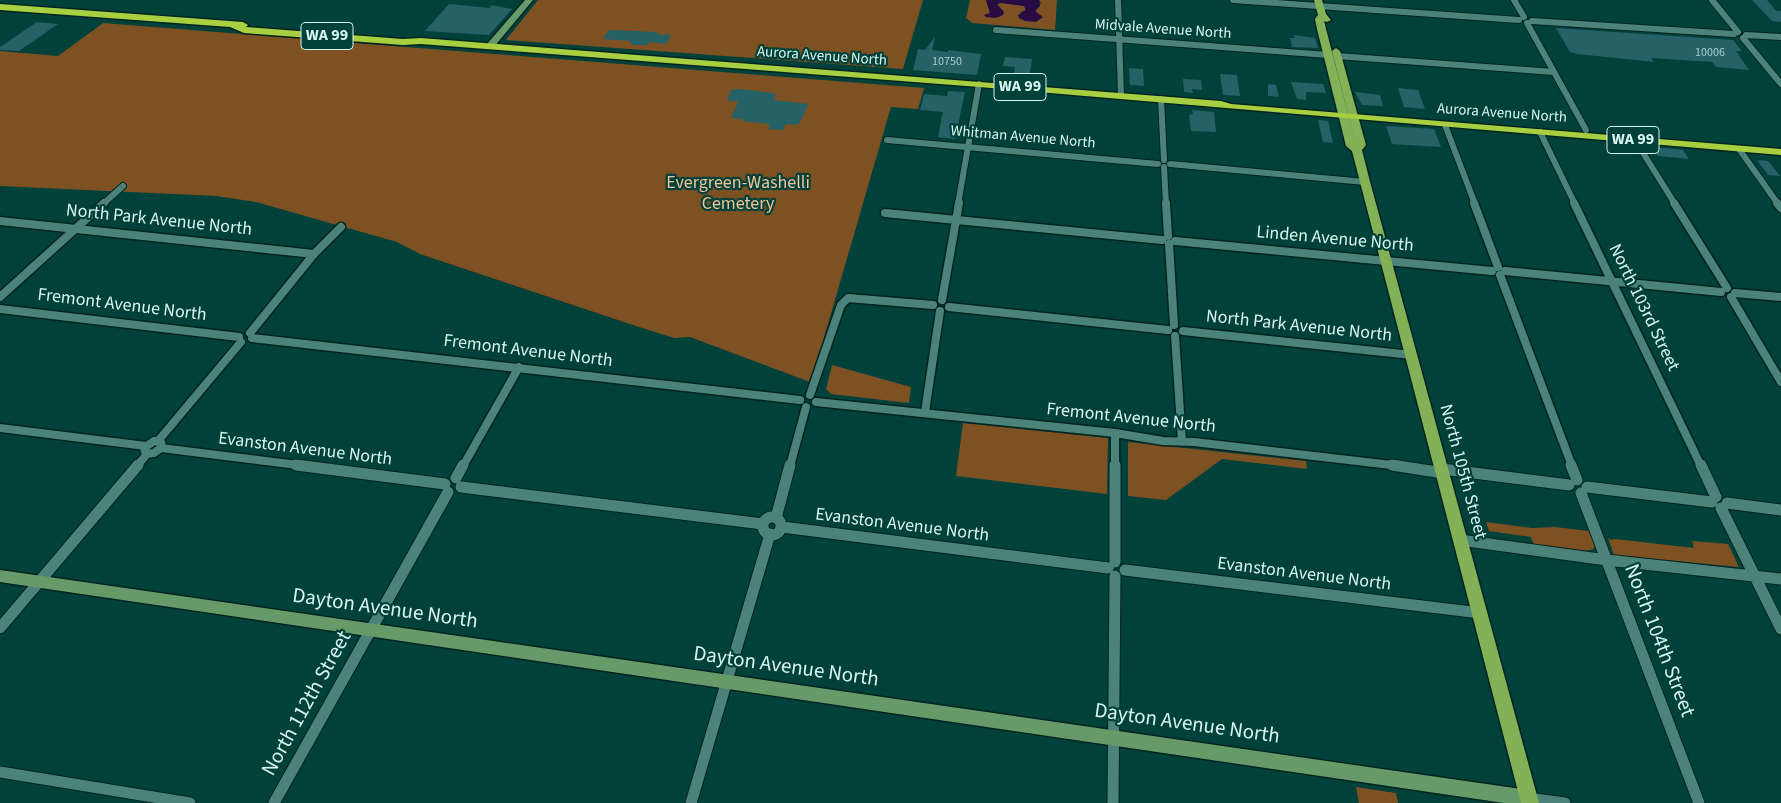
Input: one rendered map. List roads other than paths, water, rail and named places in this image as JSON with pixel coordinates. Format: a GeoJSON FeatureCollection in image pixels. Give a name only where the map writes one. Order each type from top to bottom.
{"type":"FeatureCollection","features":[{"type":"Feature","properties":{"kind":"highway","name":"Aurora Avenue North"},"geometry":{"type":"LineString","coordinates":[[0,7],[234,26],[250,25],[399,36],[421,41],[1121,95],[1221,104],[1230,107],[1347,113],[1781,146]]}},
{"type":"Feature","properties":{"kind":"highway","name":"Aurora Avenue North"},"geometry":{"type":"LineString","coordinates":[[1347,113],[1445,125],[1781,152]]}},
{"type":"Feature","properties":{"kind":"main road"},"geometry":{"type":"LineString","coordinates":[[1319,3],[1322,15],[1327,21],[1332,55],[1347,113]]}},
{"type":"Feature","properties":{"kind":"main road","name":"North 105th Street"},"geometry":{"type":"LineString","coordinates":[[1347,113],[1361,145],[1357,150],[1365,182],[1529,800]]}},
{"type":"Feature","properties":{"kind":"street"},"geometry":{"type":"LineString","coordinates":[[490,46],[530,0]]}},
{"type":"Feature","properties":{"kind":"street"},"geometry":{"type":"LineString","coordinates":[[1118,0],[1121,95]]}},
{"type":"Feature","properties":{"kind":"street"},"geometry":{"type":"LineString","coordinates":[[1233,0],[1319,3],[1526,20],[1781,37]]}},
{"type":"Feature","properties":{"kind":"street"},"geometry":{"type":"LineString","coordinates":[[1514,0],[1586,130]]}},
{"type":"Feature","properties":{"kind":"street"},"geometry":{"type":"LineString","coordinates":[[1712,0],[1736,33]]}},
{"type":"Feature","properties":{"kind":"street","name":"Midvale Avenue North"},"geometry":{"type":"LineString","coordinates":[[996,30],[1554,72]]}},
{"type":"Feature","properties":{"kind":"street"},"geometry":{"type":"LineString","coordinates":[[1745,36],[1781,84]]}},
{"type":"Feature","properties":{"kind":"street"},"geometry":{"type":"LineString","coordinates":[[942,300],[979,84]]}},
{"type":"Feature","properties":{"kind":"street"},"geometry":{"type":"LineString","coordinates":[[1161,99],[1168,240],[1182,442]]}},
{"type":"Feature","properties":{"kind":"street"},"geometry":{"type":"LineString","coordinates":[[1445,125],[1499,271],[1573,482],[1574,491],[1584,490],[1714,499],[1724,506],[1781,629]]}},
{"type":"Feature","properties":{"kind":"street","name":"North 103rd Street"},"geometry":{"type":"LineString","coordinates":[[1540,132],[1612,280],[1714,499]]}},
{"type":"Feature","properties":{"kind":"street","name":"Whitman Avenue North"},"geometry":{"type":"LineString","coordinates":[[887,140],[1365,182]]}},
{"type":"Feature","properties":{"kind":"street"},"geometry":{"type":"LineString","coordinates":[[1635,140],[1724,290],[1733,295],[1781,297]]}},
{"type":"Feature","properties":{"kind":"street"},"geometry":{"type":"LineString","coordinates":[[1739,149],[1781,208]]}},
{"type":"Feature","properties":{"kind":"street"},"geometry":{"type":"LineString","coordinates":[[0,297],[123,186]]}},
{"type":"Feature","properties":{"kind":"street","name":"Linden Avenue North"},"geometry":{"type":"LineString","coordinates":[[885,213],[1386,261],[1724,290]]}},
{"type":"Feature","properties":{"kind":"street","name":"North Park Avenue North"},"geometry":{"type":"LineString","coordinates":[[0,221],[314,254]]}},
{"type":"Feature","properties":{"kind":"street"},"geometry":{"type":"LineString","coordinates":[[0,428],[146,450],[160,445],[240,340],[251,336],[314,254],[341,227]]}},
{"type":"Feature","properties":{"kind":"street"},"geometry":{"type":"LineString","coordinates":[[1733,295],[1781,382]]}},
{"type":"Feature","properties":{"kind":"street"},"geometry":{"type":"LineString","coordinates":[[776,518],[804,396],[813,399],[840,305],[848,298],[933,305],[942,300]]}},
{"type":"Feature","properties":{"kind":"street"},"geometry":{"type":"LineString","coordinates":[[933,305],[934,309],[946,310],[949,307],[942,300]]}},
{"type":"Feature","properties":{"kind":"street","name":"North Park Avenue North"},"geometry":{"type":"LineString","coordinates":[[949,307],[1412,356]]}},
{"type":"Feature","properties":{"kind":"street","name":"Fremont Avenue North"},"geometry":{"type":"LineString","coordinates":[[0,309],[240,340]]}},
{"type":"Feature","properties":{"kind":"street"},"geometry":{"type":"LineString","coordinates":[[925,412],[940,311]]}},
{"type":"Feature","properties":{"kind":"street","name":"Fremont Avenue North"},"geometry":{"type":"LineString","coordinates":[[251,336],[803,404]]}},
{"type":"Feature","properties":{"kind":"street"},"geometry":{"type":"LineString","coordinates":[[446,488],[456,491],[458,482],[519,368]]}},
{"type":"Feature","properties":{"kind":"street","name":"Fremont Avenue North"},"geometry":{"type":"LineString","coordinates":[[813,399],[1413,468],[1573,482]]}},
{"type":"Feature","properties":{"kind":"street"},"geometry":{"type":"LineString","coordinates":[[1113,803],[1116,569],[1115,433]]}},
{"type":"Feature","properties":{"kind":"street","name":"Evanston Avenue North"},"geometry":{"type":"LineString","coordinates":[[160,445],[446,488]]}},
{"type":"Feature","properties":{"kind":"street"},"geometry":{"type":"LineString","coordinates":[[0,628],[146,450]]}},
{"type":"Feature","properties":{"kind":"street"},"geometry":{"type":"LineString","coordinates":[[458,482],[766,529],[778,532],[782,528],[781,522],[776,518],[768,519],[766,529],[726,682],[691,803]]}},
{"type":"Feature","properties":{"kind":"street","name":"North 112th Street"},"geometry":{"type":"LineString","coordinates":[[274,803],[371,631],[446,488]]}},
{"type":"Feature","properties":{"kind":"street","name":"North 104th Street"},"geometry":{"type":"LineString","coordinates":[[1584,490],[1607,560],[1699,803]]}},
{"type":"Feature","properties":{"kind":"street"},"geometry":{"type":"LineString","coordinates":[[1724,506],[1781,510]]}},
{"type":"Feature","properties":{"kind":"street","name":"Evanston Avenue North"},"geometry":{"type":"LineString","coordinates":[[782,528],[1480,613]]}},
{"type":"Feature","properties":{"kind":"street"},"geometry":{"type":"LineString","coordinates":[[1460,540],[1607,560],[1781,579]]}},
{"type":"Feature","properties":{"kind":"street","name":"Dayton Avenue North"},"geometry":{"type":"LineString","coordinates":[[0,576],[1114,737],[1529,800],[1565,803]]}},
{"type":"Feature","properties":{"kind":"street"},"geometry":{"type":"LineString","coordinates":[[0,772],[190,803]]}},
{"type":"Feature","properties":{"kind":"park label","name":"Evergreen-Washelli Cemetery"},"geometry":{"type":"Point","coordinates":[738,194]}}]}
